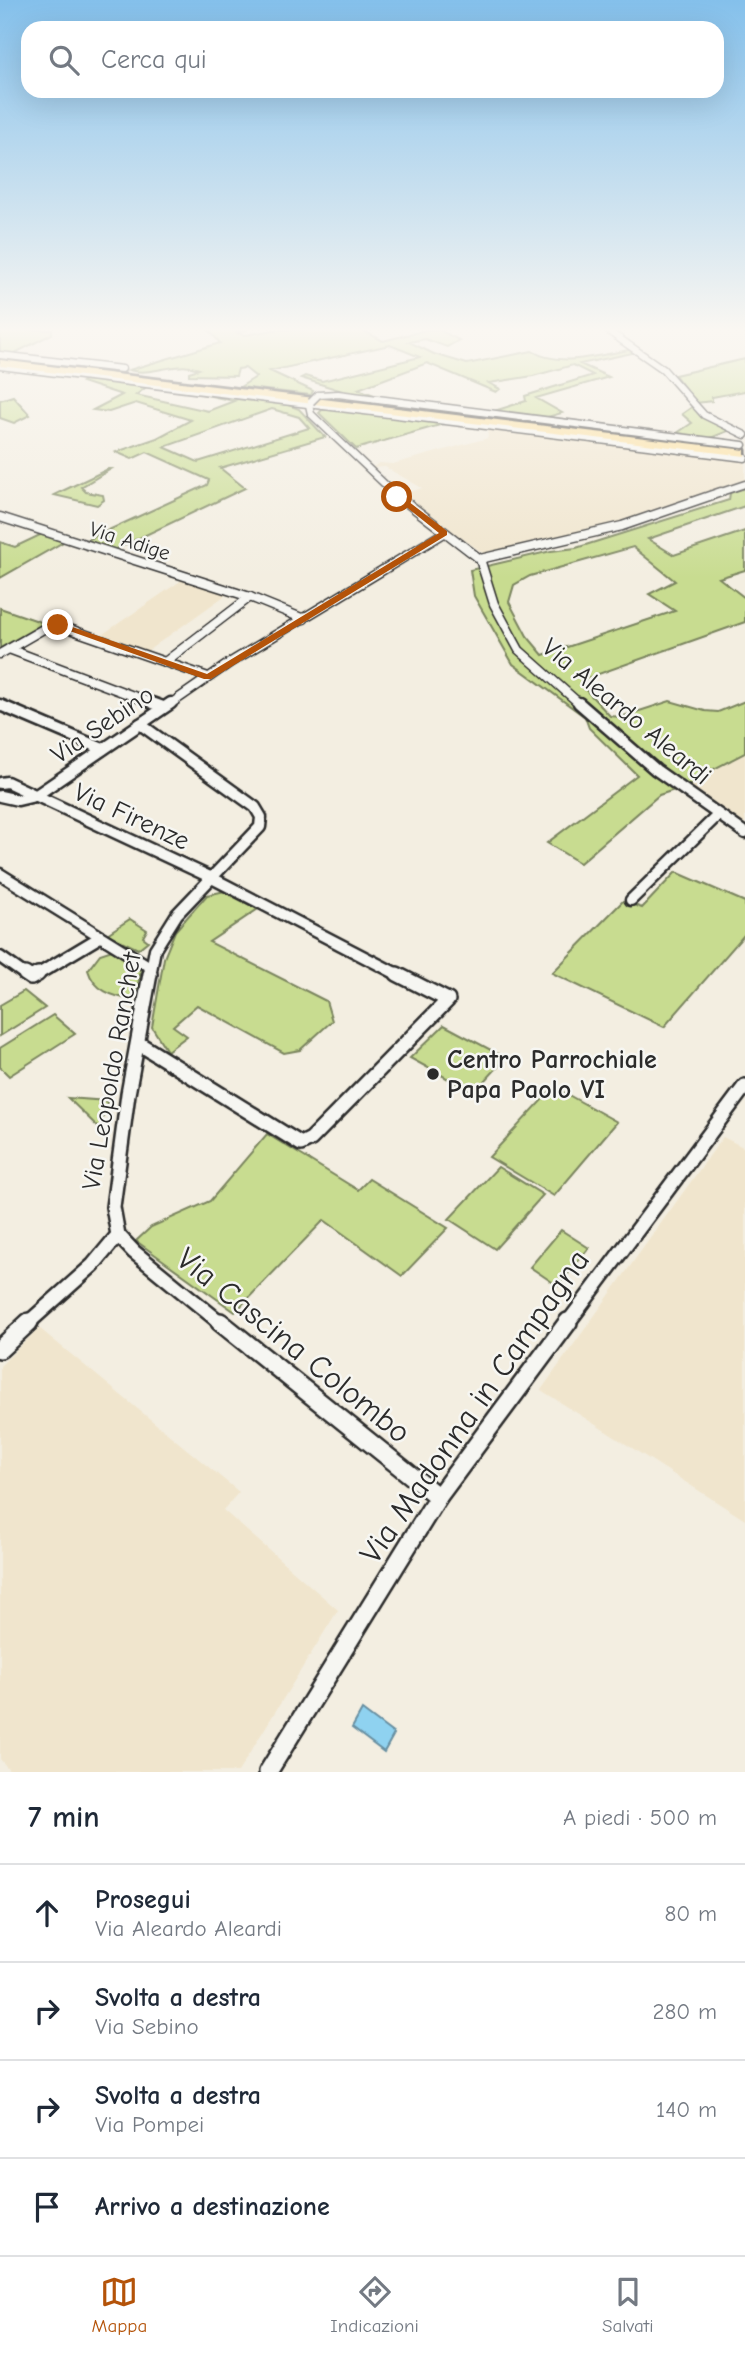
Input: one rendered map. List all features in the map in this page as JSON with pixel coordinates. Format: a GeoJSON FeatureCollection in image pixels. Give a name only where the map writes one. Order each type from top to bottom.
{"type":"FeatureCollection","features":[{"type":"Feature","properties":{"kind":"highway"},"geometry":{"type":"LineString","coordinates":[[443,413],[745,448]]}},
{"type":"Feature","properties":{"kind":"street"},"geometry":{"type":"LineString","coordinates":[[311,413],[397,497],[480,559],[622,526],[745,484]]}},
{"type":"Feature","properties":{"kind":"street"},"geometry":{"type":"LineString","coordinates":[[404,413],[745,448]]}},
{"type":"Feature","properties":{"kind":"street"},"geometry":{"type":"LineString","coordinates":[[479,413],[745,448]]}},
{"type":"Feature","properties":{"kind":"street"},"geometry":{"type":"LineString","coordinates":[[702,413],[721,425],[745,435]]}},
{"type":"Feature","properties":{"kind":"street","name":"Via Adige"},"geometry":{"type":"LineString","coordinates":[[0,517],[250,597],[304,618]]}},
{"type":"Feature","properties":{"kind":"street","name":"Via Sebino"},"geometry":{"type":"LineString","coordinates":[[35,796],[208,677],[444,533]]}},
{"type":"Feature","properties":{"kind":"street","name":"Via Aleardo Aleardi"},"geometry":{"type":"LineString","coordinates":[[480,559],[494,604],[519,650],[656,770],[717,816],[745,833]]}},
{"type":"Feature","properties":{"kind":"street"},"geometry":{"type":"LineString","coordinates":[[165,662],[250,597]]}},
{"type":"Feature","properties":{"kind":"street"},"geometry":{"type":"LineString","coordinates":[[0,654],[45,628],[58,625],[208,677]]}},
{"type":"Feature","properties":{"kind":"street"},"geometry":{"type":"LineString","coordinates":[[9,649],[163,707]]}},
{"type":"Feature","properties":{"kind":"street"},"geometry":{"type":"LineString","coordinates":[[0,705],[103,749]]}},
{"type":"Feature","properties":{"kind":"street","name":"Via Leopoldo Ranchet"},"geometry":{"type":"LineString","coordinates":[[118,1235],[113,1207],[131,1070],[150,967],[165,930],[210,877],[260,827],[261,817],[255,807],[140,724]]}},
{"type":"Feature","properties":{"kind":"street","name":"Via Firenze"},"geometry":{"type":"LineString","coordinates":[[0,783],[7,782],[210,877],[448,1000],[311,1139],[301,1144],[138,1042]]}},
{"type":"Feature","properties":{"kind":"street","name":"Via Firenze"},"geometry":{"type":"LineString","coordinates":[[0,796],[9,801],[35,796]]}},
{"type":"Feature","properties":{"kind":"street","name":"Via Aleardo Aleardi"},"geometry":{"type":"LineString","coordinates":[[631,900],[717,816]]}},
{"type":"Feature","properties":{"kind":"street"},"geometry":{"type":"LineString","coordinates":[[0,874],[150,967]]}},
{"type":"Feature","properties":{"kind":"street"},"geometry":{"type":"LineString","coordinates":[[0,957],[31,978],[100,936]]}},
{"type":"Feature","properties":{"kind":"street","name":"Via Madonna in Campagna"},"geometry":{"type":"LineString","coordinates":[[268,1772],[438,1497],[745,1086]]}},
{"type":"Feature","properties":{"kind":"street"},"geometry":{"type":"LineString","coordinates":[[0,1349],[93,1265],[118,1235]]}},
{"type":"Feature","properties":{"kind":"street","name":"Via Cascina Colombo"},"geometry":{"type":"LineString","coordinates":[[118,1235],[134,1252],[209,1314],[438,1497]]}},
{"type":"Feature","properties":{"kind":"shaded area"},"geometry":{"type":"Polygon","coordinates":[[[487,428],[745,460],[745,482],[727,489],[713,489],[715,494],[600,529],[584,529],[582,533],[481,555],[483,553],[401,495],[422,488],[385,467],[372,468],[379,463],[393,464],[488,438],[487,428]]]}},
{"type":"Feature","properties":{"kind":"shaded area"},"geometry":{"type":"Polygon","coordinates":[[[182,580],[227,594],[146,652],[100,636],[182,580]]]}},
{"type":"Feature","properties":{"kind":"shaded area"},"geometry":{"type":"Polygon","coordinates":[[[745,753],[745,822],[742,824],[690,785],[704,774],[745,753]]]}},
{"type":"Feature","properties":{"kind":"shaded area"},"geometry":{"type":"Polygon","coordinates":[[[723,1137],[745,1148],[745,1520],[541,1390],[723,1137]]]}},
{"type":"Feature","properties":{"kind":"shaded area"},"geometry":{"type":"Polygon","coordinates":[[[39,1328],[239,1492],[223,1510],[338,1610],[238,1772],[11,1772],[0,1759],[0,1366],[39,1328]]]}},
{"type":"Feature","properties":{"kind":"green space"},"geometry":{"type":"Polygon","coordinates":[[[0,413],[28,413],[30,415],[14,423],[0,418],[0,413]]]}},
{"type":"Feature","properties":{"kind":"green space"},"geometry":{"type":"Polygon","coordinates":[[[167,413],[262,413],[164,447],[198,462],[309,428],[299,417],[284,413],[302,413],[325,437],[220,468],[245,488],[114,550],[87,540],[207,485],[209,480],[147,452],[132,459],[116,452],[157,438],[191,420],[167,413]]]}},
{"type":"Feature","properties":{"kind":"green space"},"geometry":{"type":"Polygon","coordinates":[[[319,413],[358,413],[447,423],[356,449],[319,413]]]}},
{"type":"Feature","properties":{"kind":"green space"},"geometry":{"type":"Polygon","coordinates":[[[496,413],[562,413],[540,419],[496,413]]]}},
{"type":"Feature","properties":{"kind":"green space"},"geometry":{"type":"Polygon","coordinates":[[[701,413],[728,431],[708,439],[674,435],[692,423],[682,414],[701,413]]]}},
{"type":"Feature","properties":{"kind":"green space"},"geometry":{"type":"Polygon","coordinates":[[[111,469],[81,487],[86,492],[103,495],[104,500],[97,505],[54,495],[111,469]]]}},
{"type":"Feature","properties":{"kind":"green space"},"geometry":{"type":"Polygon","coordinates":[[[745,488],[745,506],[648,539],[674,555],[745,531],[745,570],[719,578],[745,598],[745,622],[587,678],[582,686],[610,716],[621,717],[670,701],[718,712],[745,701],[745,753],[704,774],[690,785],[659,795],[580,863],[547,843],[637,775],[589,728],[585,717],[513,664],[474,596],[470,570],[551,551],[576,548],[729,500],[730,493],[745,488]],[[633,547],[530,576],[514,585],[509,602],[527,636],[543,655],[675,611],[649,594],[675,581],[633,547]]]}},
{"type":"Feature","properties":{"kind":"green space"},"geometry":{"type":"Polygon","coordinates":[[[42,534],[65,541],[0,578],[0,542],[15,547],[42,534]]]}},
{"type":"Feature","properties":{"kind":"green space"},"geometry":{"type":"Polygon","coordinates":[[[0,608],[44,623],[0,648],[0,608]]]}},
{"type":"Feature","properties":{"kind":"green space"},"geometry":{"type":"Polygon","coordinates":[[[676,872],[745,902],[745,934],[664,1027],[552,973],[623,901],[642,908],[676,872]]]}},
{"type":"Feature","properties":{"kind":"green space"},"geometry":{"type":"Polygon","coordinates":[[[225,891],[258,909],[209,942],[326,1001],[332,1021],[300,1050],[284,1053],[197,1005],[173,1026],[187,1036],[167,1051],[152,1027],[164,958],[175,931],[207,895],[225,891]]]}},
{"type":"Feature","properties":{"kind":"green space"},"geometry":{"type":"Polygon","coordinates":[[[130,919],[147,930],[143,937],[148,941],[138,949],[107,934],[130,919]]]}},
{"type":"Feature","properties":{"kind":"green space"},"geometry":{"type":"Polygon","coordinates":[[[112,950],[141,971],[135,998],[132,1000],[118,997],[100,988],[88,970],[100,954],[112,950]]]}},
{"type":"Feature","properties":{"kind":"green space"},"geometry":{"type":"Polygon","coordinates":[[[24,991],[45,1008],[0,1036],[0,1005],[24,991]]]}},
{"type":"Feature","properties":{"kind":"green space"},"geometry":{"type":"Polygon","coordinates":[[[53,1015],[75,1034],[9,1076],[0,1067],[0,1048],[53,1015]]]}},
{"type":"Feature","properties":{"kind":"green space"},"geometry":{"type":"Polygon","coordinates":[[[444,1025],[506,1058],[474,1093],[410,1058],[444,1025]]]}},
{"type":"Feature","properties":{"kind":"green space"},"geometry":{"type":"Polygon","coordinates":[[[554,1087],[617,1122],[554,1196],[489,1157],[554,1087]]]}},
{"type":"Feature","properties":{"kind":"green space"},"geometry":{"type":"Polygon","coordinates":[[[68,1098],[107,1101],[100,1129],[68,1098]]]}},
{"type":"Feature","properties":{"kind":"green space"},"geometry":{"type":"Polygon","coordinates":[[[267,1134],[358,1190],[369,1179],[448,1228],[402,1276],[324,1220],[235,1312],[136,1241],[151,1227],[210,1201],[267,1134]]]}},
{"type":"Feature","properties":{"kind":"green space"},"geometry":{"type":"Polygon","coordinates":[[[498,1167],[543,1195],[495,1249],[449,1219],[498,1167]]]}},
{"type":"Feature","properties":{"kind":"green space"},"geometry":{"type":"Polygon","coordinates":[[[561,1230],[589,1248],[558,1286],[530,1267],[561,1230]]]}},
{"type":"Feature","properties":{"kind":"water"},"geometry":{"type":"Polygon","coordinates":[[[362,1710],[394,1734],[384,1752],[352,1728],[362,1710]]]}},
{"type":"Feature","properties":{"kind":"place","name":"Centro Parrochiale Papa Paolo VI"},"geometry":{"type":"Point","coordinates":[433,1074]}},
{"type":"Feature","properties":{"kind":"route"},"geometry":{"type":"LineString","coordinates":[[58,625],[208,677],[444,533],[397,497]]}}]}
